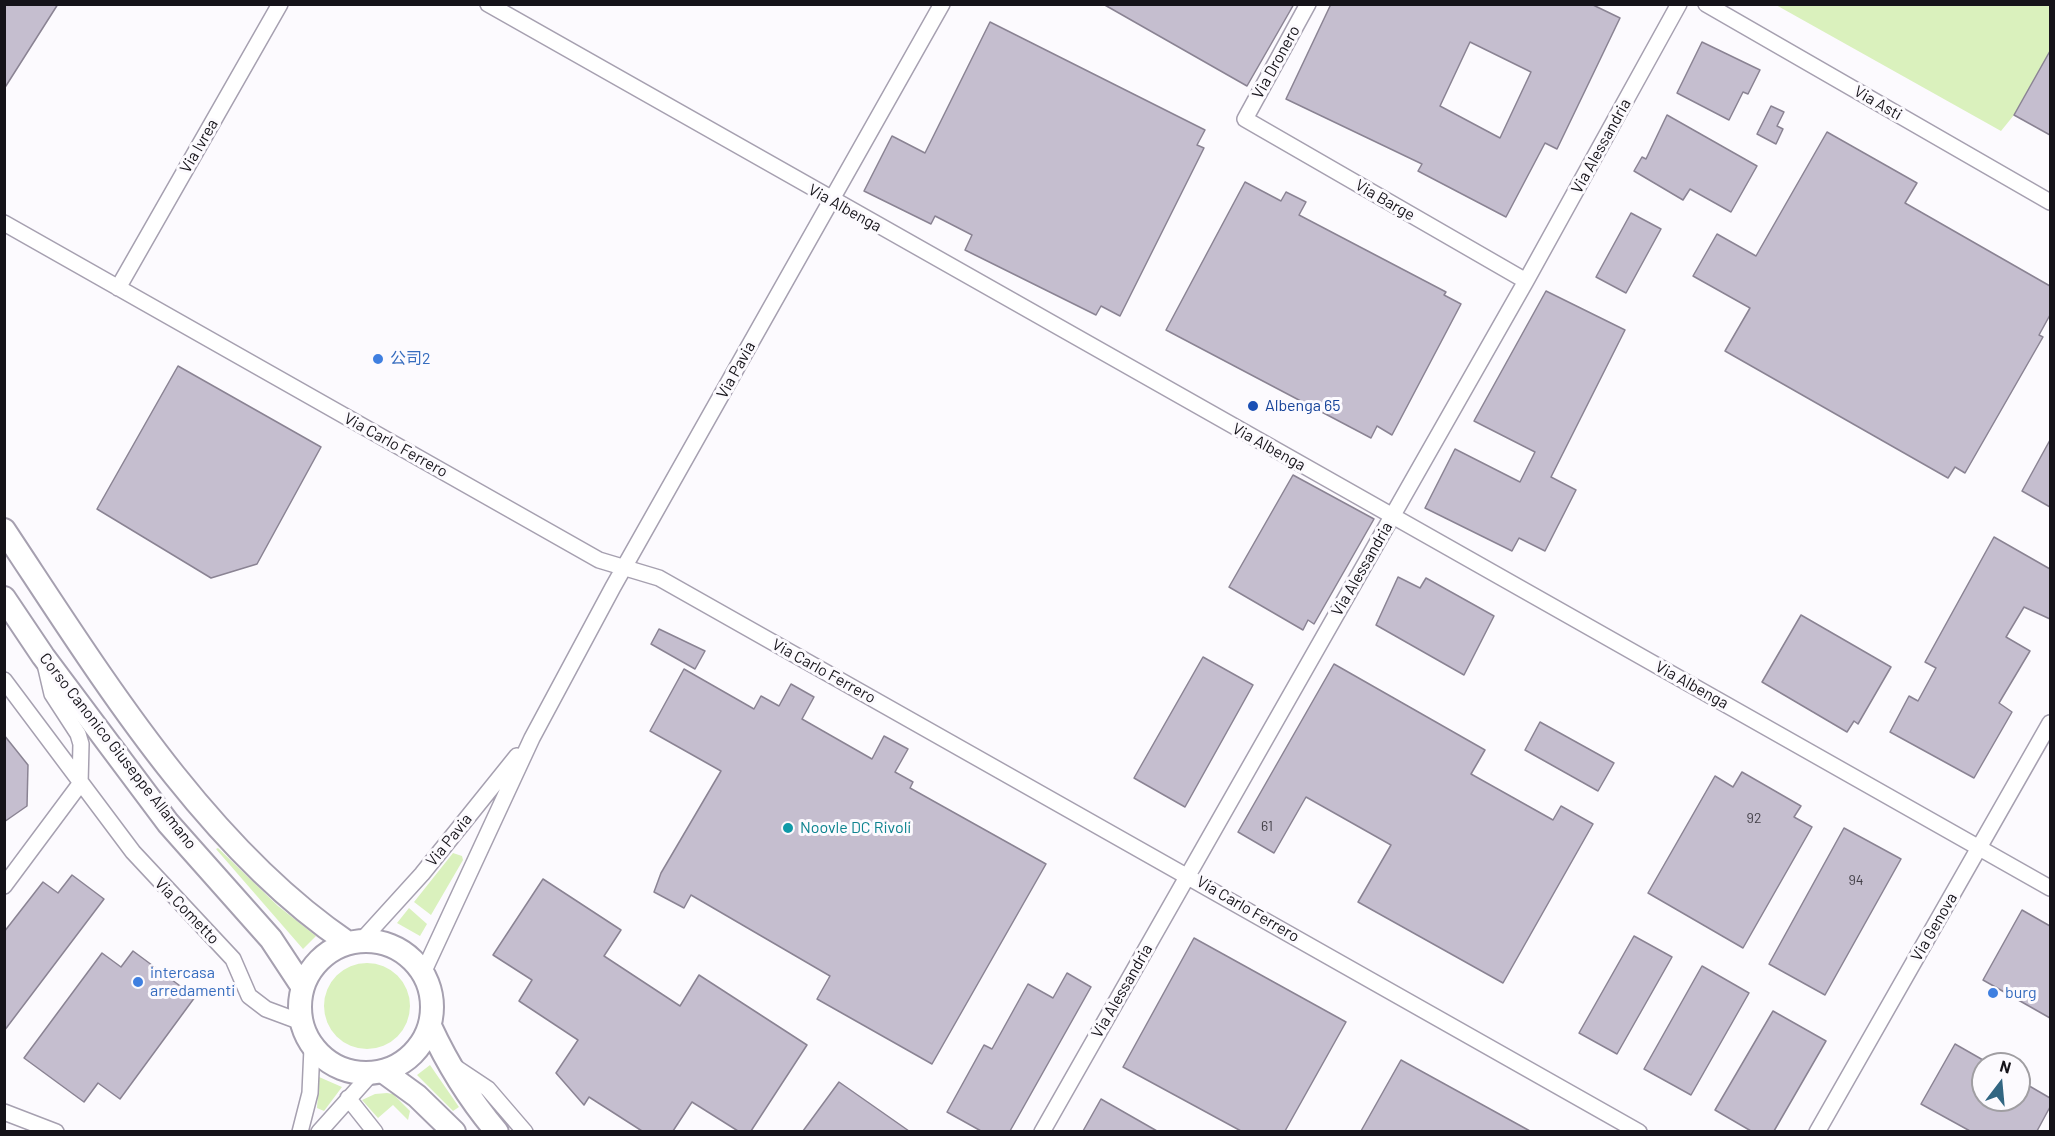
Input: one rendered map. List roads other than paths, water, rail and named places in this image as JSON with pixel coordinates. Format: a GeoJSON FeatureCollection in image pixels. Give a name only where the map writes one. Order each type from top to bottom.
{"type":"FeatureCollection","features":[{"type":"Feature","properties":{"kind":"main road","name":"Corso Canonico Giuseppe Allamano"},"geometry":{"type":"LineString","coordinates":[[4,530],[107,685],[192,794],[252,865],[309,916],[355,941]]}},
{"type":"Feature","properties":{"kind":"main road","name":"Corso Canonico Giuseppe Allamano"},"geometry":{"type":"LineString","coordinates":[[4,598],[43,656],[168,823],[271,939],[302,986]]}},
{"type":"Feature","properties":{"kind":"main road"},"geometry":{"type":"LineString","coordinates":[[355,941],[380,942],[397,948],[412,959],[423,973],[430,990],[433,1008],[430,1026],[420,1046],[404,1062],[377,1073],[349,1072],[329,1063],[312,1048],[301,1022],[299,1006],[302,986],[312,967],[328,952],[355,941]]}},
{"type":"Feature","properties":{"kind":"main road"},"geometry":{"type":"LineString","coordinates":[[430,1026],[446,1061],[472,1103],[497,1131]]}},
{"type":"Feature","properties":{"kind":"main road"},"geometry":{"type":"LineString","coordinates":[[377,1073],[417,1096],[454,1131]]}},
{"type":"Feature","properties":{"kind":"street","name":"Via Ivrea"},"geometry":{"type":"LineString","coordinates":[[118,288],[280,4]]}},
{"type":"Feature","properties":{"kind":"street","name":"Via Albenga"},"geometry":{"type":"LineString","coordinates":[[488,4],[832,201],[2050,888]]}},
{"type":"Feature","properties":{"kind":"street","name":"Via Pavia"},"geometry":{"type":"LineString","coordinates":[[423,973],[532,738],[624,567],[942,4]]}},
{"type":"Feature","properties":{"kind":"street","name":"Via Dronero"},"geometry":{"type":"LineString","coordinates":[[1245,119],[1308,4]]}},
{"type":"Feature","properties":{"kind":"street","name":"Via Alessandria"},"geometry":{"type":"LineString","coordinates":[[1042,1131],[1526,281],[1679,4]]}},
{"type":"Feature","properties":{"kind":"street","name":"Via Asti"},"geometry":{"type":"LineString","coordinates":[[1706,4],[2050,201]]}},
{"type":"Feature","properties":{"kind":"street","name":"Via Barge"},"geometry":{"type":"LineString","coordinates":[[1245,119],[1526,281]]}},
{"type":"Feature","properties":{"kind":"street","name":"Via Carlo Ferrero"},"geometry":{"type":"LineString","coordinates":[[4,223],[599,560],[658,578],[1640,1131]]}},
{"type":"Feature","properties":{"kind":"street"},"geometry":{"type":"LineString","coordinates":[[4,886],[80,784],[81,744],[78,734],[52,694],[43,656]]}},
{"type":"Feature","properties":{"kind":"street","name":"Via Cometto"},"geometry":{"type":"LineString","coordinates":[[4,680],[80,784],[157,880],[233,959],[249,996],[266,1009],[301,1022]]}},
{"type":"Feature","properties":{"kind":"street","name":"Via Genova"},"geometry":{"type":"LineString","coordinates":[[1817,1131],[2050,723]]}},
{"type":"Feature","properties":{"kind":"street","name":"Via Pavia"},"geometry":{"type":"LineString","coordinates":[[355,941],[422,874],[532,738]]}},
{"type":"Feature","properties":{"kind":"street"},"geometry":{"type":"LineString","coordinates":[[300,1131],[310,1093],[312,1048]]}},
{"type":"Feature","properties":{"kind":"street"},"geometry":{"type":"LineString","coordinates":[[446,1061],[488,1089],[525,1131]]}},
{"type":"Feature","properties":{"kind":"street"},"geometry":{"type":"LineString","coordinates":[[319,1131],[348,1098],[377,1073]]}},
{"type":"Feature","properties":{"kind":"street"},"geometry":{"type":"LineString","coordinates":[[348,1098],[375,1131]]}},
{"type":"Feature","properties":{"kind":"street"},"geometry":{"type":"LineString","coordinates":[[4,1112],[56,1131]]}},
{"type":"Feature","properties":{"kind":"place","name":"公司2"},"geometry":{"type":"Point","coordinates":[378,359]}},
{"type":"Feature","properties":{"kind":"place","name":"Albenga 65"},"geometry":{"type":"Point","coordinates":[1253,406]}},
{"type":"Feature","properties":{"kind":"place","name":"Noovle DC Rivoli"},"geometry":{"type":"Point","coordinates":[788,828]}},
{"type":"Feature","properties":{"kind":"place","name":"intercasa arredamenti"},"geometry":{"type":"Point","coordinates":[138,982]}},
{"type":"Feature","properties":{"kind":"place","name":"burg"},"geometry":{"type":"Point","coordinates":[1993,993]}}]}
